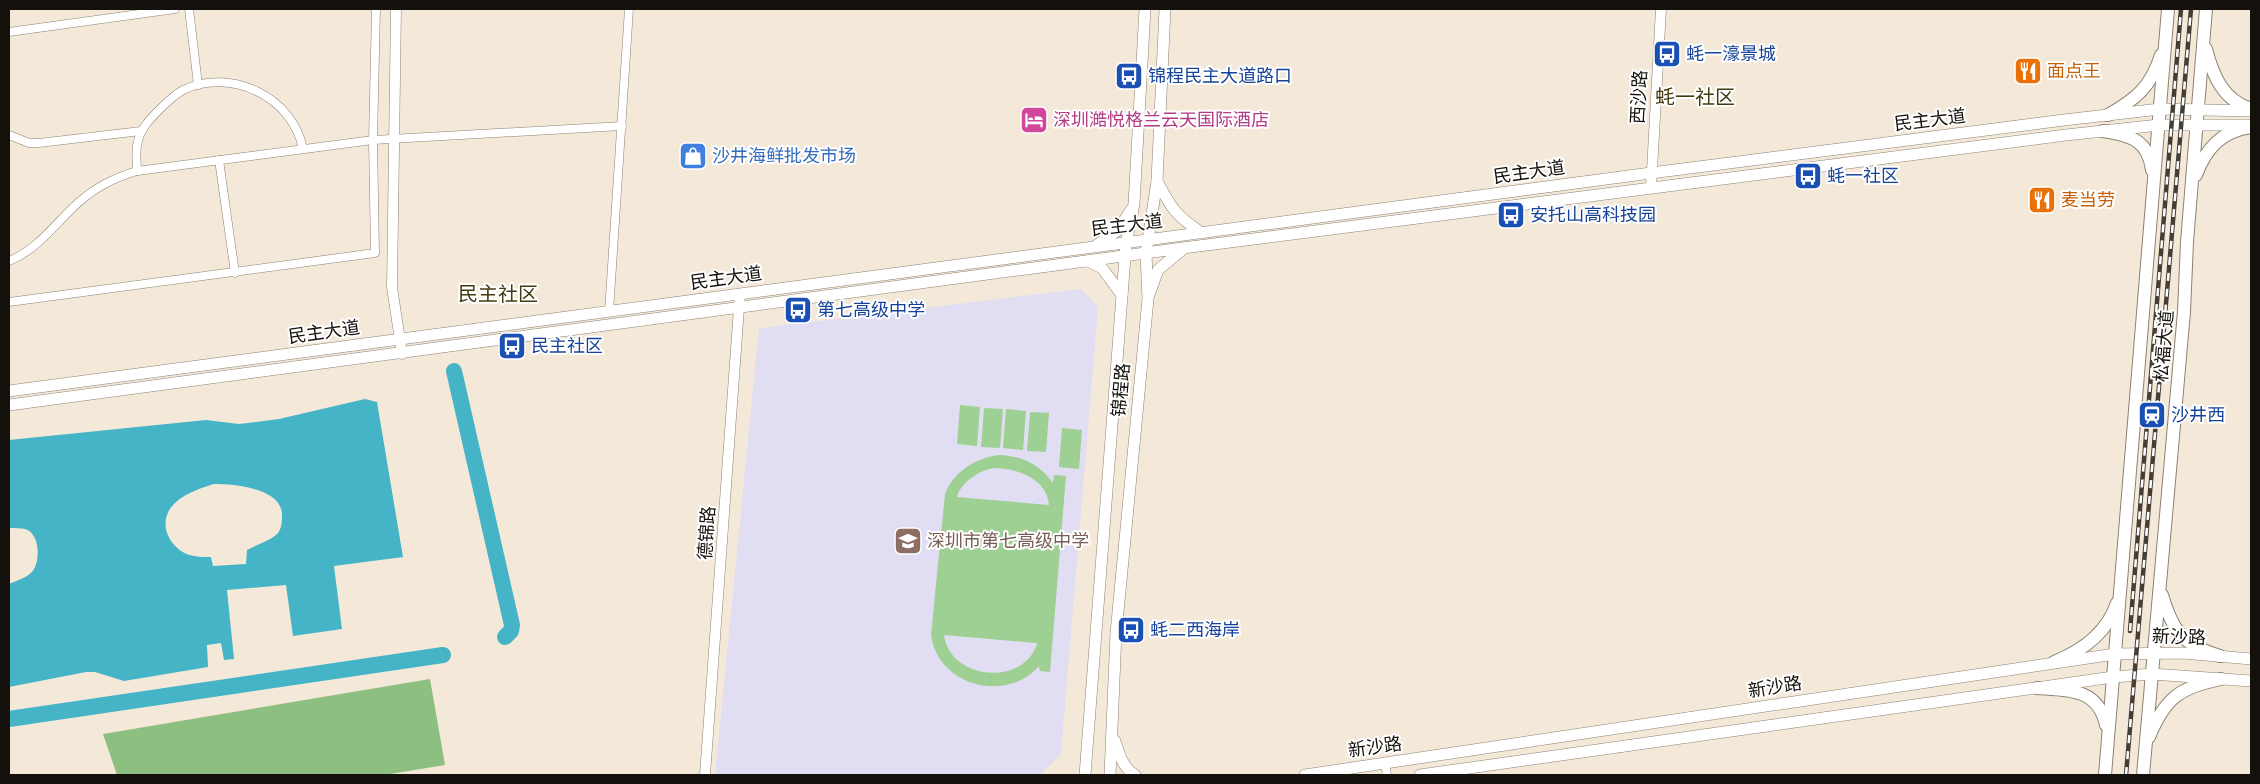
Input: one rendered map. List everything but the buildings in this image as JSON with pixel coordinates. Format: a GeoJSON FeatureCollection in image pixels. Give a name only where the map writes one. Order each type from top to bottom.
{"type":"FeatureCollection","features":[{"type":"Feature","properties":{"kind":"main road","name":"锦程路"},"geometry":{"type":"LineString","coordinates":[[1085,775],[1126,244],[1134,204],[1145,9]]}},
{"type":"Feature","properties":{"kind":"main road","name":"锦程路"},"geometry":{"type":"LineString","coordinates":[[1110,775],[1116,633],[1148,299],[1146,253],[1157,181],[1166,9]]}},
{"type":"Feature","properties":{"kind":"main road","name":"松福大道"},"geometry":{"type":"LineString","coordinates":[[2105,775],[2168,9]]}},
{"type":"Feature","properties":{"kind":"main road","name":"松福大道"},"geometry":{"type":"LineString","coordinates":[[2143,775],[2184,322],[2206,9]]}},
{"type":"Feature","properties":{"kind":"main road"},"geometry":{"type":"LineString","coordinates":[[2108,115],[2138,96],[2147,86],[2159,62],[2166,41]]}},
{"type":"Feature","properties":{"kind":"main road"},"geometry":{"type":"LineString","coordinates":[[2204,41],[2214,74],[2222,90],[2230,98],[2251,110]]}},
{"type":"Feature","properties":{"kind":"main road","name":"民主大道"},"geometry":{"type":"LineString","coordinates":[[9,391],[1094,246],[1126,244],[1652,173],[2108,115],[2160,109],[2251,110]]}},
{"type":"Feature","properties":{"kind":"main road","name":"民主大道"},"geometry":{"type":"LineString","coordinates":[[9,405],[402,354],[1183,248],[2103,131],[2159,125],[2251,126]]}},
{"type":"Feature","properties":{"kind":"main road"},"geometry":{"type":"LineString","coordinates":[[2192,189],[2199,167],[2213,144],[2233,131],[2251,126]]}},
{"type":"Feature","properties":{"kind":"main road"},"geometry":{"type":"LineString","coordinates":[[2103,131],[2125,134],[2140,142],[2147,152],[2154,183]]}},
{"type":"Feature","properties":{"kind":"main road"},"geometry":{"type":"LineString","coordinates":[[1157,181],[1170,206],[1182,220],[1202,233]]}},
{"type":"Feature","properties":{"kind":"main road"},"geometry":{"type":"LineString","coordinates":[[1094,246],[1118,230],[1134,204]]}},
{"type":"Feature","properties":{"kind":"main road"},"geometry":{"type":"LineString","coordinates":[[1148,299],[1158,270],[1183,248]]}},
{"type":"Feature","properties":{"kind":"main road"},"geometry":{"type":"LineString","coordinates":[[1088,261],[1102,268],[1122,295]]}},
{"type":"Feature","properties":{"kind":"main road"},"geometry":{"type":"LineString","coordinates":[[2054,662],[2072,655],[2087,645],[2098,634],[2114,611],[2121,591]]}},
{"type":"Feature","properties":{"kind":"main road"},"geometry":{"type":"LineString","coordinates":[[2160,591],[2171,620],[2186,641],[2199,650],[2220,656]]}},
{"type":"Feature","properties":{"kind":"main road","name":"新沙路"},"geometry":{"type":"LineString","coordinates":[[1305,775],[1386,769],[2054,662],[2115,654],[2154,652],[2251,659]]}},
{"type":"Feature","properties":{"kind":"main road"},"geometry":{"type":"LineString","coordinates":[[1420,775],[2113,676],[2152,674],[2251,681]]}},
{"type":"Feature","properties":{"kind":"main road"},"geometry":{"type":"LineString","coordinates":[[2145,748],[2161,711],[2169,700],[2190,687],[2221,679]]}},
{"type":"Feature","properties":{"kind":"main road"},"geometry":{"type":"LineString","coordinates":[[2037,688],[2070,691],[2093,699],[2102,712],[2108,740]]}},
{"type":"Feature","properties":{"kind":"main road"},"geometry":{"type":"LineString","coordinates":[[1113,736],[1121,760],[1130,772],[1135,775]]}},
{"type":"Feature","properties":{"kind":"street"},"geometry":{"type":"LineString","coordinates":[[9,32],[175,9]]}},
{"type":"Feature","properties":{"kind":"street"},"geometry":{"type":"LineString","coordinates":[[189,9],[198,85]]}},
{"type":"Feature","properties":{"kind":"street"},"geometry":{"type":"LineString","coordinates":[[9,302],[374,253],[373,140],[376,9]]}},
{"type":"Feature","properties":{"kind":"street"},"geometry":{"type":"LineString","coordinates":[[396,9],[392,287],[402,354]]}},
{"type":"Feature","properties":{"kind":"street"},"geometry":{"type":"LineString","coordinates":[[609,312],[629,9]]}},
{"type":"Feature","properties":{"kind":"street","name":"西沙路"},"geometry":{"type":"LineString","coordinates":[[1651,188],[1661,9]]}},
{"type":"Feature","properties":{"kind":"street"},"geometry":{"type":"LineString","coordinates":[[137,171],[136,151],[141,131],[156,113],[182,91],[198,85],[220,82],[232,82],[268,97],[286,114],[300,136],[303,149]]}},
{"type":"Feature","properties":{"kind":"street"},"geometry":{"type":"LineString","coordinates":[[9,261],[20,256],[40,241],[79,202],[94,190],[137,171],[373,140],[622,126]]}},
{"type":"Feature","properties":{"kind":"street"},"geometry":{"type":"LineString","coordinates":[[9,136],[29,143],[39,143],[141,131]]}},
{"type":"Feature","properties":{"kind":"street"},"geometry":{"type":"LineString","coordinates":[[219,160],[235,272]]}},
{"type":"Feature","properties":{"kind":"street","name":"德锦路"},"geometry":{"type":"LineString","coordinates":[[705,775],[740,294]]}},
{"type":"Feature","properties":{"kind":"shaded area","name":"深圳市第七高级中学"},"geometry":{"type":"Polygon","coordinates":[[[1081,289],[1098,307],[1061,754],[1040,775],[715,775],[759,328],[1081,289]]]}},
{"type":"Feature","properties":{"kind":"green space"},"geometry":{"type":"Polygon","coordinates":[[[960,405],[980,407],[977,446],[957,444],[960,405]]]}},
{"type":"Feature","properties":{"kind":"green space"},"geometry":{"type":"Polygon","coordinates":[[[984,408],[1003,409],[1000,448],[981,447],[984,408]]]}},
{"type":"Feature","properties":{"kind":"green space"},"geometry":{"type":"Polygon","coordinates":[[[1006,409],[1026,411],[1023,450],[1003,448],[1006,409]]]}},
{"type":"Feature","properties":{"kind":"green space"},"geometry":{"type":"Polygon","coordinates":[[[1030,412],[1049,413],[1046,452],[1027,451],[1030,412]]]}},
{"type":"Feature","properties":{"kind":"green space"},"geometry":{"type":"Polygon","coordinates":[[[1062,428],[1082,430],[1079,469],[1059,467],[1062,428]]]}},
{"type":"Feature","properties":{"kind":"green space"},"geometry":{"type":"Polygon","coordinates":[[[999,455],[1023,459],[1036,466],[1053,483],[1054,475],[1066,476],[1050,672],[1040,671],[1039,666],[1025,678],[1009,684],[992,686],[975,684],[960,677],[946,667],[936,653],[931,635],[945,494],[960,472],[982,459],[999,455]],[[993,468],[982,472],[966,482],[957,497],[1049,505],[1043,488],[1029,476],[1002,468],[993,468]],[[944,635],[949,650],[959,661],[972,669],[987,672],[1003,672],[1017,667],[1029,658],[1037,644],[1036,643],[944,635]]]}},
{"type":"Feature","properties":{"kind":"green space"},"geometry":{"type":"Polygon","coordinates":[[[430,679],[445,765],[384,775],[117,775],[103,734],[430,679]]]}},
{"type":"Feature","properties":{"kind":"water"},"geometry":{"type":"Polygon","coordinates":[[[365,399],[377,402],[403,557],[334,566],[342,629],[293,636],[286,585],[227,590],[234,659],[224,660],[221,643],[207,645],[208,667],[124,681],[95,672],[86,672],[9,687],[9,584],[31,573],[37,562],[38,551],[36,540],[30,531],[9,528],[9,440],[206,420],[239,424],[279,419],[365,399]],[[214,484],[199,489],[176,502],[167,514],[167,534],[175,546],[184,553],[211,557],[213,566],[246,564],[247,550],[272,538],[279,531],[282,524],[280,505],[274,498],[255,489],[214,484]]]}},
{"type":"Feature","properties":{"kind":"waterway"},"geometry":{"type":"LineString","coordinates":[[454,371],[512,625],[511,631],[505,637]]}},
{"type":"Feature","properties":{"kind":"waterway"},"geometry":{"type":"LineString","coordinates":[[9,719],[443,655]]}},
{"type":"Feature","properties":{"kind":"railway"},"geometry":{"type":"LineString","coordinates":[[2130,631],[2181,9]]}},
{"type":"Feature","properties":{"kind":"railway"},"geometry":{"type":"LineString","coordinates":[[2126,775],[2191,9]]}},
{"type":"Feature","properties":{"kind":"place","name":"蚝一濠景城"},"geometry":{"type":"Point","coordinates":[1667,54]}},
{"type":"Feature","properties":{"kind":"place","name":"面点王"},"geometry":{"type":"Point","coordinates":[2028,71]}},
{"type":"Feature","properties":{"kind":"place","name":"锦程民主大道路口"},"geometry":{"type":"Point","coordinates":[1129,76]}},
{"type":"Feature","properties":{"kind":"place","name":"深圳澔悦格兰云天国际酒店"},"geometry":{"type":"Point","coordinates":[1034,120]}},
{"type":"Feature","properties":{"kind":"place","name":"沙井海鲜批发市场"},"geometry":{"type":"Point","coordinates":[693,156]}},
{"type":"Feature","properties":{"kind":"place","name":"蚝一社区"},"geometry":{"type":"Point","coordinates":[1808,176]}},
{"type":"Feature","properties":{"kind":"place","name":"麦当劳"},"geometry":{"type":"Point","coordinates":[2042,200]}},
{"type":"Feature","properties":{"kind":"place","name":"安托山高科技园"},"geometry":{"type":"Point","coordinates":[1511,215]}},
{"type":"Feature","properties":{"kind":"place","name":"第七高级中学"},"geometry":{"type":"Point","coordinates":[798,310]}},
{"type":"Feature","properties":{"kind":"place","name":"民主社区"},"geometry":{"type":"Point","coordinates":[512,346]}},
{"type":"Feature","properties":{"kind":"place","name":"沙井西"},"geometry":{"type":"Point","coordinates":[2152,415]}},
{"type":"Feature","properties":{"kind":"place","name":"深圳市第七高级中学"},"geometry":{"type":"Point","coordinates":[908,541]}},
{"type":"Feature","properties":{"kind":"place","name":"蚝二西海岸"},"geometry":{"type":"Point","coordinates":[1131,630]}},
{"type":"Feature","properties":{"kind":"district","name":"蚝一社区"},"geometry":{"type":"Point","coordinates":[1695,97]}},
{"type":"Feature","properties":{"kind":"district","name":"民主社区"},"geometry":{"type":"Point","coordinates":[498,294]}}]}
